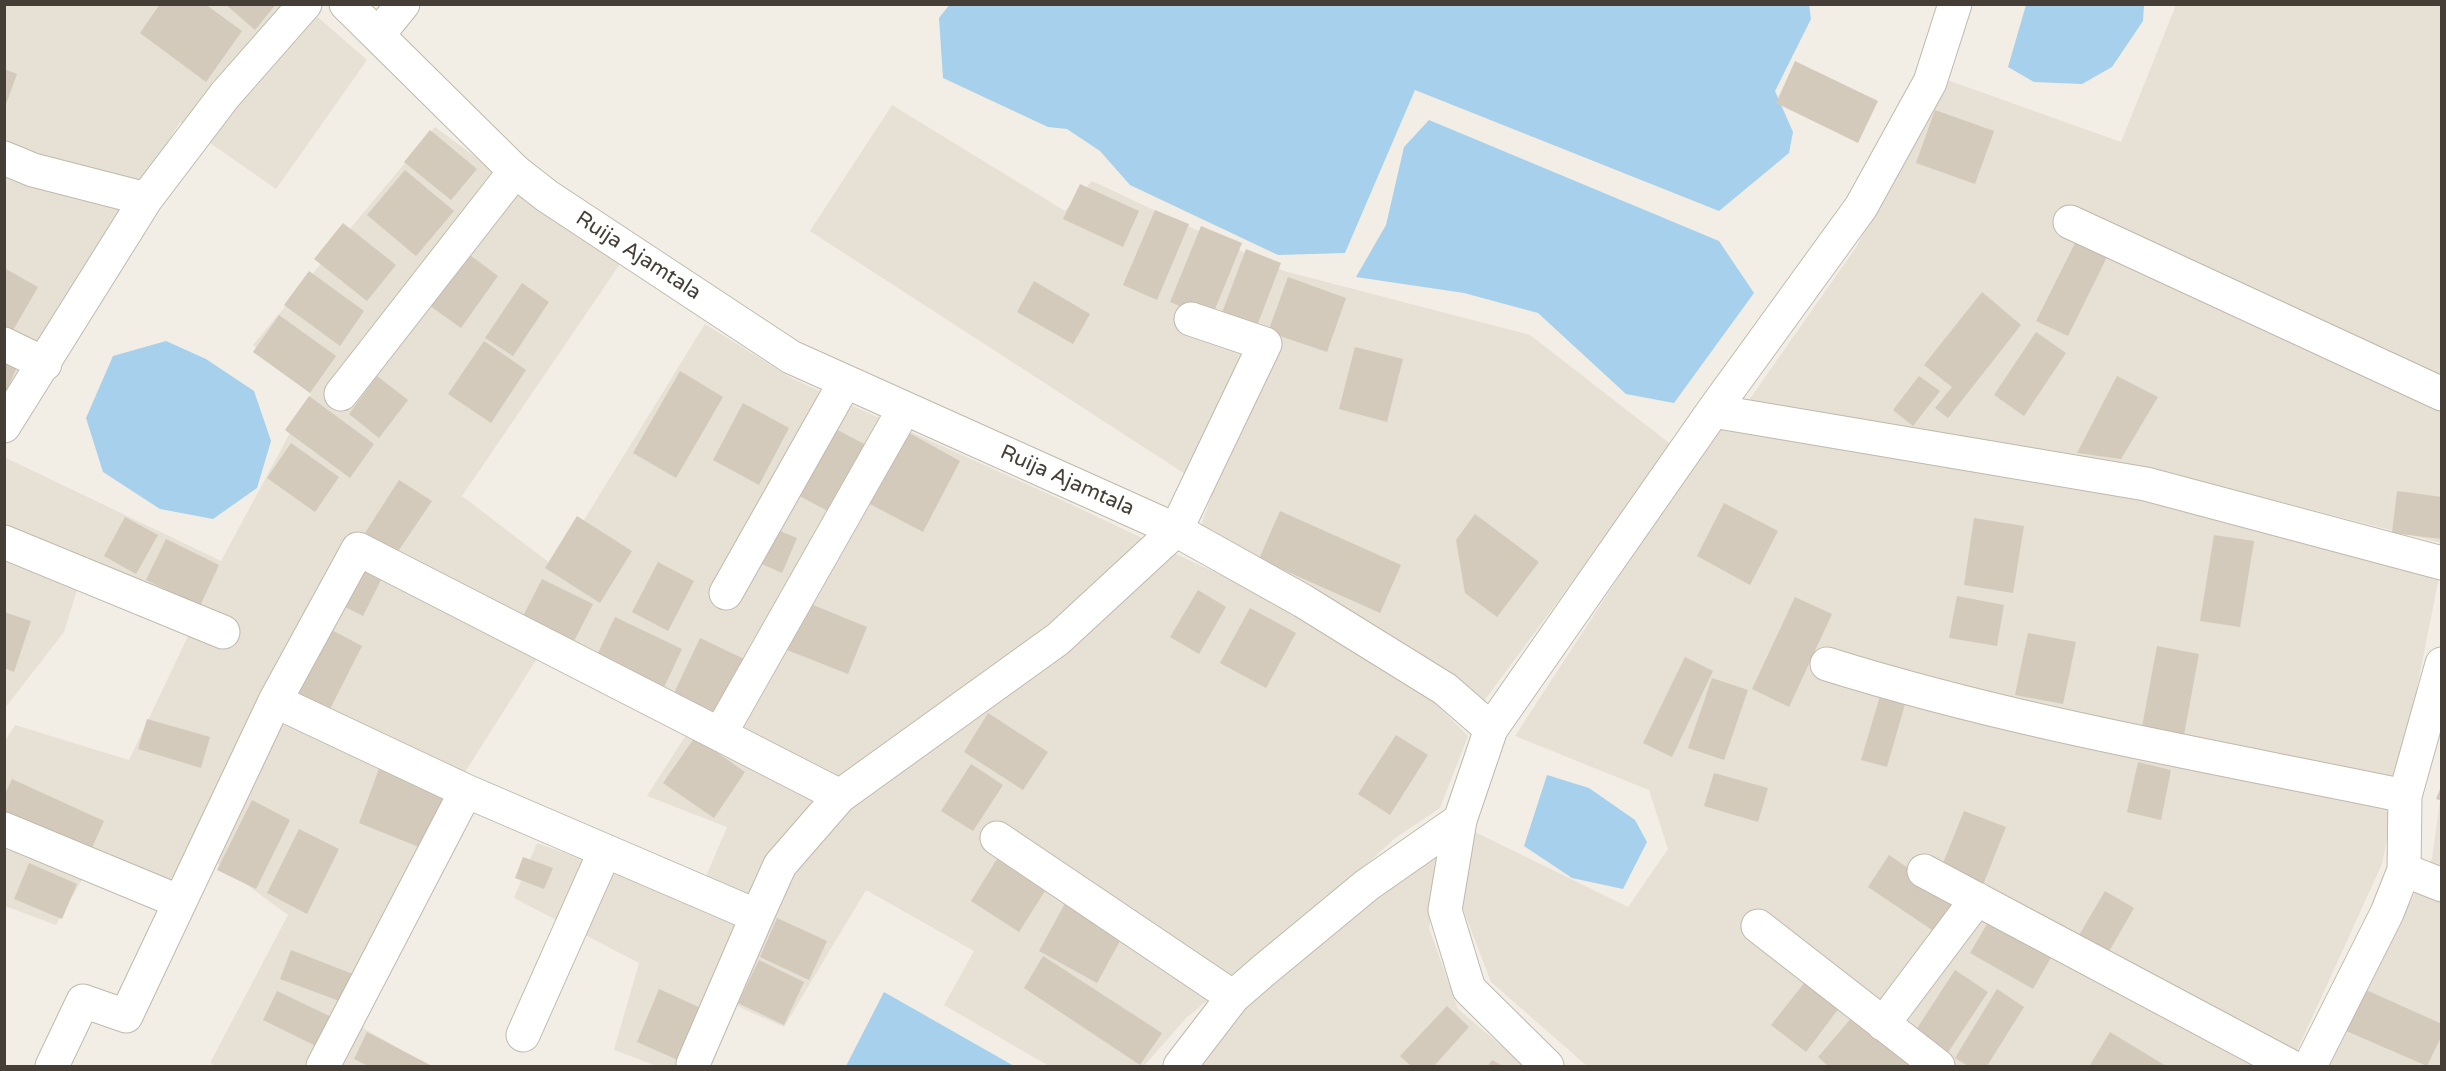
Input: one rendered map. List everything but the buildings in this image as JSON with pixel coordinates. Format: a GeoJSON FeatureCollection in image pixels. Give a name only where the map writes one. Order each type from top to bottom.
{"type":"FeatureCollection","features":[{"type":"Feature","properties":{"kind":"street"},"geometry":{"type":"LineString","coordinates":[[4,426],[45,364],[146,199],[225,95],[305,4]]}},
{"type":"Feature","properties":{"kind":"street","name":"Ruija Ajamtala"},"geometry":{"type":"LineString","coordinates":[[346,4],[515,171],[547,196],[791,357],[1176,530],[1303,602],[1445,689],[1491,729]]}},
{"type":"Feature","properties":{"kind":"street"},"geometry":{"type":"LineString","coordinates":[[378,35],[403,4]]}},
{"type":"Feature","properties":{"kind":"street"},"geometry":{"type":"LineString","coordinates":[[1547,1066],[1469,989],[1445,910],[1460,820],[1491,729],[1713,411],[1861,207],[1930,82],[1955,4]]}},
{"type":"Feature","properties":{"kind":"street"},"geometry":{"type":"LineString","coordinates":[[4,158],[33,170],[146,199]]}},
{"type":"Feature","properties":{"kind":"street"},"geometry":{"type":"LineString","coordinates":[[341,394],[515,171]]}},
{"type":"Feature","properties":{"kind":"street"},"geometry":{"type":"LineString","coordinates":[[2070,222],[2442,393]]}},
{"type":"Feature","properties":{"kind":"street"},"geometry":{"type":"LineString","coordinates":[[693,1064],[780,865],[840,796],[1058,639],[1176,530],[1265,344],[1191,319]]}},
{"type":"Feature","properties":{"kind":"street"},"geometry":{"type":"LineString","coordinates":[[4,344],[45,364]]}},
{"type":"Feature","properties":{"kind":"street"},"geometry":{"type":"LineString","coordinates":[[726,593],[845,382]]}},
{"type":"Feature","properties":{"kind":"street"},"geometry":{"type":"LineString","coordinates":[[720,734],[903,409]]}},
{"type":"Feature","properties":{"kind":"street"},"geometry":{"type":"LineString","coordinates":[[1713,411],[2146,484],[2442,563]]}},
{"type":"Feature","properties":{"kind":"street"},"geometry":{"type":"LineString","coordinates":[[4,542],[223,632]]}},
{"type":"Feature","properties":{"kind":"street"},"geometry":{"type":"LineString","coordinates":[[52,1066],[83,1001],[126,1016],[275,701],[358,549],[840,796]]}},
{"type":"Feature","properties":{"kind":"street"},"geometry":{"type":"LineString","coordinates":[[1827,664],[1890,684],[2073,728],[2405,796]]}},
{"type":"Feature","properties":{"kind":"street"},"geometry":{"type":"LineString","coordinates":[[2310,1066],[2387,913],[2404,870],[2405,796],[2442,664]]}},
{"type":"Feature","properties":{"kind":"street"},"geometry":{"type":"LineString","coordinates":[[275,701],[466,791],[757,916]]}},
{"type":"Feature","properties":{"kind":"street"},"geometry":{"type":"LineString","coordinates":[[323,1066],[466,791]]}},
{"type":"Feature","properties":{"kind":"street"},"geometry":{"type":"LineString","coordinates":[[1180,1066],[1233,998],[1366,885],[1460,820]]}},
{"type":"Feature","properties":{"kind":"street"},"geometry":{"type":"LineString","coordinates":[[4,829],[180,902]]}},
{"type":"Feature","properties":{"kind":"street"},"geometry":{"type":"LineString","coordinates":[[997,838],[1233,998]]}},
{"type":"Feature","properties":{"kind":"street"},"geometry":{"type":"LineString","coordinates":[[523,1035],[605,851]]}},
{"type":"Feature","properties":{"kind":"street"},"geometry":{"type":"LineString","coordinates":[[2404,870],[2442,885]]}},
{"type":"Feature","properties":{"kind":"street"},"geometry":{"type":"LineString","coordinates":[[1924,871],[2290,1066]]}},
{"type":"Feature","properties":{"kind":"street"},"geometry":{"type":"LineString","coordinates":[[1883,1024],[1977,899]]}},
{"type":"Feature","properties":{"kind":"street"},"geometry":{"type":"LineString","coordinates":[[1758,926],[1938,1066]]}},
{"type":"Feature","properties":{"kind":"shaded area"},"geometry":{"type":"Polygon","coordinates":[[[5,5],[304,5],[367,60],[276,189],[180,122],[5,411],[5,5]]]}},
{"type":"Feature","properties":{"kind":"shaded area"},"geometry":{"type":"Polygon","coordinates":[[[2176,5],[2441,5],[2441,543],[2141,466],[1747,403],[1857,246],[1939,77],[2121,142],[2176,5]]]}},
{"type":"Feature","properties":{"kind":"shaded area"},"geometry":{"type":"Polygon","coordinates":[[[892,105],[1065,211],[1092,181],[1284,271],[1530,335],[1673,446],[1481,705],[1200,528],[1213,492],[810,231],[892,105]]]}},
{"type":"Feature","properties":{"kind":"shaded area"},"geometry":{"type":"Polygon","coordinates":[[[435,127],[620,264],[462,496],[555,567],[705,324],[793,379],[1053,496],[1244,586],[1429,697],[1468,736],[1440,808],[1394,839],[1307,919],[1186,1018],[1144,1066],[1049,1066],[944,1005],[974,951],[866,890],[784,1027],[713,995],[681,1066],[657,1066],[614,1050],[639,963],[514,898],[537,843],[696,900],[727,827],[647,796],[702,710],[550,638],[460,780],[335,1012],[430,1066],[217,1066],[210,1063],[288,915],[194,846],[173,888],[98,852],[56,925],[5,906],[5,741],[15,725],[129,760],[200,611],[87,557],[64,632],[5,708],[4,457],[221,561],[311,394],[253,345],[435,127]]]}},
{"type":"Feature","properties":{"kind":"shaded area"},"geometry":{"type":"Polygon","coordinates":[[[1721,420],[2140,494],[2439,577],[2382,864],[2290,1066],[1587,1066],[1491,982],[1462,906],[1473,831],[1628,907],[1668,849],[1649,790],[1515,736],[1721,420]]]}},
{"type":"Feature","properties":{"kind":"shaded area"},"geometry":{"type":"Polygon","coordinates":[[[2441,794],[2441,1066],[2330,1066],[2432,858],[2441,794]]]}},
{"type":"Feature","properties":{"kind":"shaded area"},"geometry":{"type":"Polygon","coordinates":[[[1443,846],[1429,928],[1458,1009],[1525,1066],[1190,1066],[1219,1025],[1443,846]]]}},
{"type":"Feature","properties":{"kind":"water"},"geometry":{"type":"Polygon","coordinates":[[[950,4],[1809,4],[1811,19],[1775,91],[1793,132],[1789,153],[1719,211],[1415,90],[1345,253],[1278,255],[1130,185],[1100,151],[1067,129],[1048,127],[943,78],[939,18],[950,4]]]}},
{"type":"Feature","properties":{"kind":"water"},"geometry":{"type":"Polygon","coordinates":[[[2026,5],[2144,5],[2143,21],[2112,67],[2082,84],[2034,82],[2008,67],[2026,5]]]}},
{"type":"Feature","properties":{"kind":"water"},"geometry":{"type":"Polygon","coordinates":[[[1429,120],[1719,241],[1754,293],[1674,403],[1626,394],[1538,313],[1464,293],[1356,277],[1386,225],[1404,147],[1429,120]]]}},
{"type":"Feature","properties":{"kind":"water"},"geometry":{"type":"Polygon","coordinates":[[[166,341],[206,359],[254,391],[271,441],[257,488],[213,519],[160,509],[103,472],[86,418],[113,356],[166,341]]]}},
{"type":"Feature","properties":{"kind":"water"},"geometry":{"type":"Polygon","coordinates":[[[1547,775],[1589,788],[1635,820],[1647,842],[1623,889],[1572,878],[1524,846],[1547,775]]]}},
{"type":"Feature","properties":{"kind":"water"},"geometry":{"type":"Polygon","coordinates":[[[884,992],[1014,1066],[846,1066],[884,992]]]}}]}
